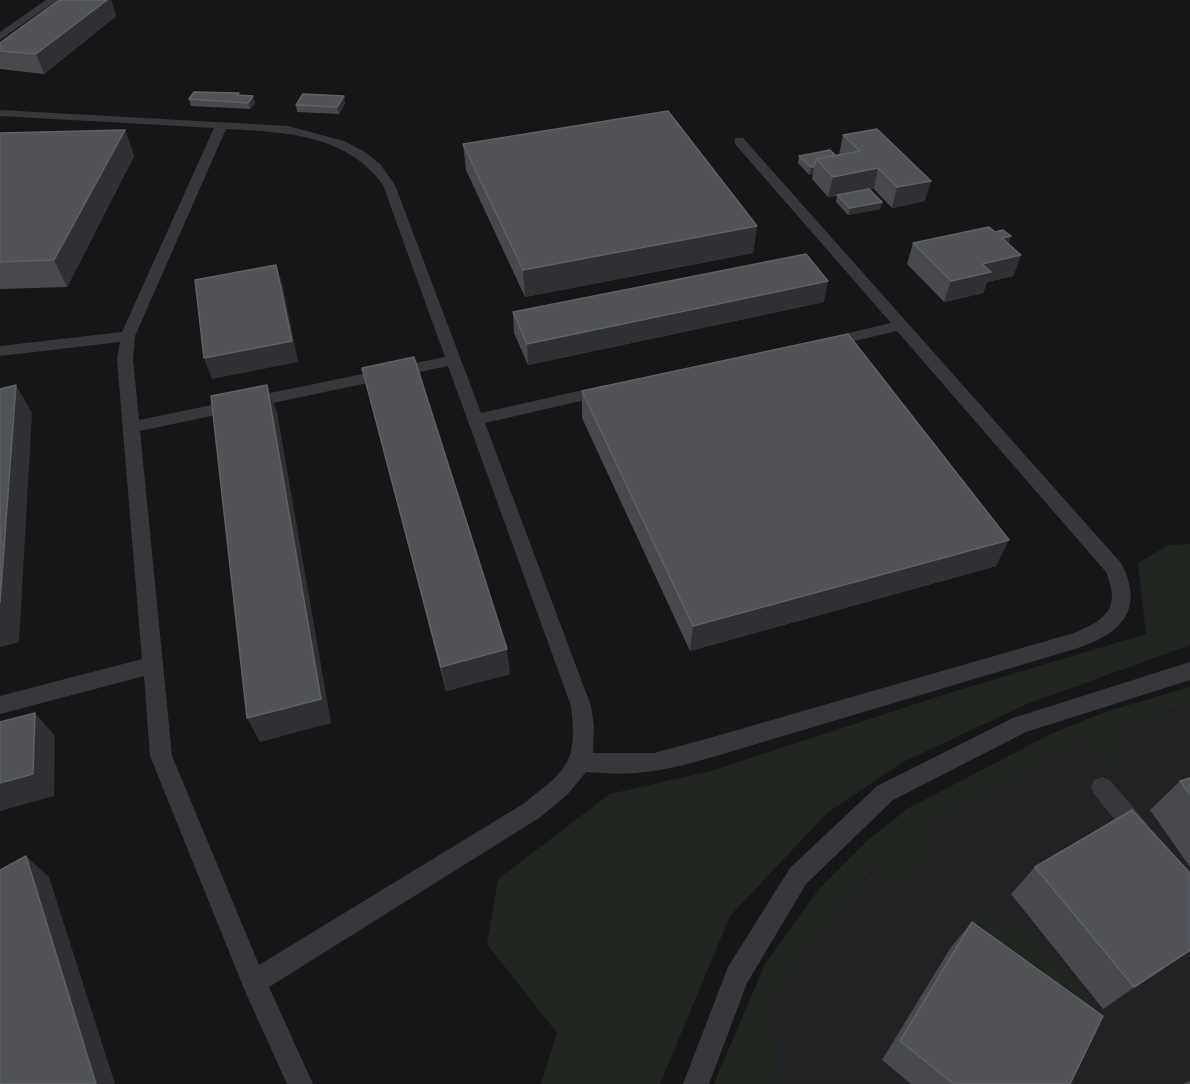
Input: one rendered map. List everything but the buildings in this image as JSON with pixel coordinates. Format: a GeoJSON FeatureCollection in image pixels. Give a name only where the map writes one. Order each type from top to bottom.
{"type":"FeatureCollection","features":[{"type":"Feature","properties":{"kind":"lane"},"geometry":{"type":"LineString","coordinates":[[0,37],[52,0]]}},
{"type":"Feature","properties":{"kind":"lane"},"geometry":{"type":"LineString","coordinates":[[0,113],[288,129],[313,135],[351,150],[376,168],[389,185],[453,360],[477,418],[581,706],[586,735],[582,762],[560,789],[531,811],[254,982]]}},
{"type":"Feature","properties":{"kind":"lane"},"geometry":{"type":"LineString","coordinates":[[222,124],[128,336],[125,359],[161,756],[254,982],[300,1084]]}},
{"type":"Feature","properties":{"kind":"lane"},"geometry":{"type":"LineString","coordinates":[[582,762],[623,765],[654,763],[706,749],[1078,640],[1102,630],[1124,604],[1124,587],[1114,568],[739,141]]}},
{"type":"Feature","properties":{"kind":"lane"},"geometry":{"type":"LineString","coordinates":[[810,345],[902,325]]}},
{"type":"Feature","properties":{"kind":"lane"},"geometry":{"type":"LineString","coordinates":[[0,351],[128,336]]}},
{"type":"Feature","properties":{"kind":"lane"},"geometry":{"type":"LineString","coordinates":[[131,427],[453,360]]}},
{"type":"Feature","properties":{"kind":"lane"},"geometry":{"type":"LineString","coordinates":[[477,418],[626,386]]}},
{"type":"Feature","properties":{"kind":"lane"},"geometry":{"type":"LineString","coordinates":[[0,705],[153,665]]}},
{"type":"Feature","properties":{"kind":"lane"},"geometry":{"type":"LineString","coordinates":[[696,1084],[738,976],[798,876],[885,794],[1020,725],[1190,671]]}},
{"type":"Feature","properties":{"kind":"lane"},"geometry":{"type":"LineString","coordinates":[[1102,787],[1153,849]]}},
{"type":"Feature","properties":{"kind":"shaded area"},"geometry":{"type":"Polygon","coordinates":[[[1190,544],[1190,645],[1027,704],[903,762],[827,813],[730,916],[660,1084],[541,1084],[557,1033],[487,944],[498,879],[610,794],[711,771],[946,694],[1146,634],[1138,563],[1168,545],[1190,544]]]}},
{"type":"Feature","properties":{"kind":"shaded area"},"geometry":{"type":"Polygon","coordinates":[[[1190,687],[1190,705],[1108,730],[1130,755],[1109,765],[1085,740],[917,830],[941,857],[916,870],[898,888],[871,871],[822,926],[776,995],[781,1071],[778,1084],[714,1084],[765,964],[819,889],[867,841],[907,809],[1053,733],[1105,712],[1190,687]]]}},
{"type":"Feature","properties":{"kind":"shaded area"},"geometry":{"type":"Polygon","coordinates":[[[1190,705],[1190,1084],[746,1084],[776,995],[820,928],[866,877],[917,830],[1085,740],[1108,730],[1190,705]]]}},
{"type":"Feature","properties":{"kind":"shaded area"},"geometry":{"type":"Polygon","coordinates":[[[985,912],[999,927],[1016,918],[1092,1003],[1062,1023],[985,940],[966,926],[985,912]]]}}]}
